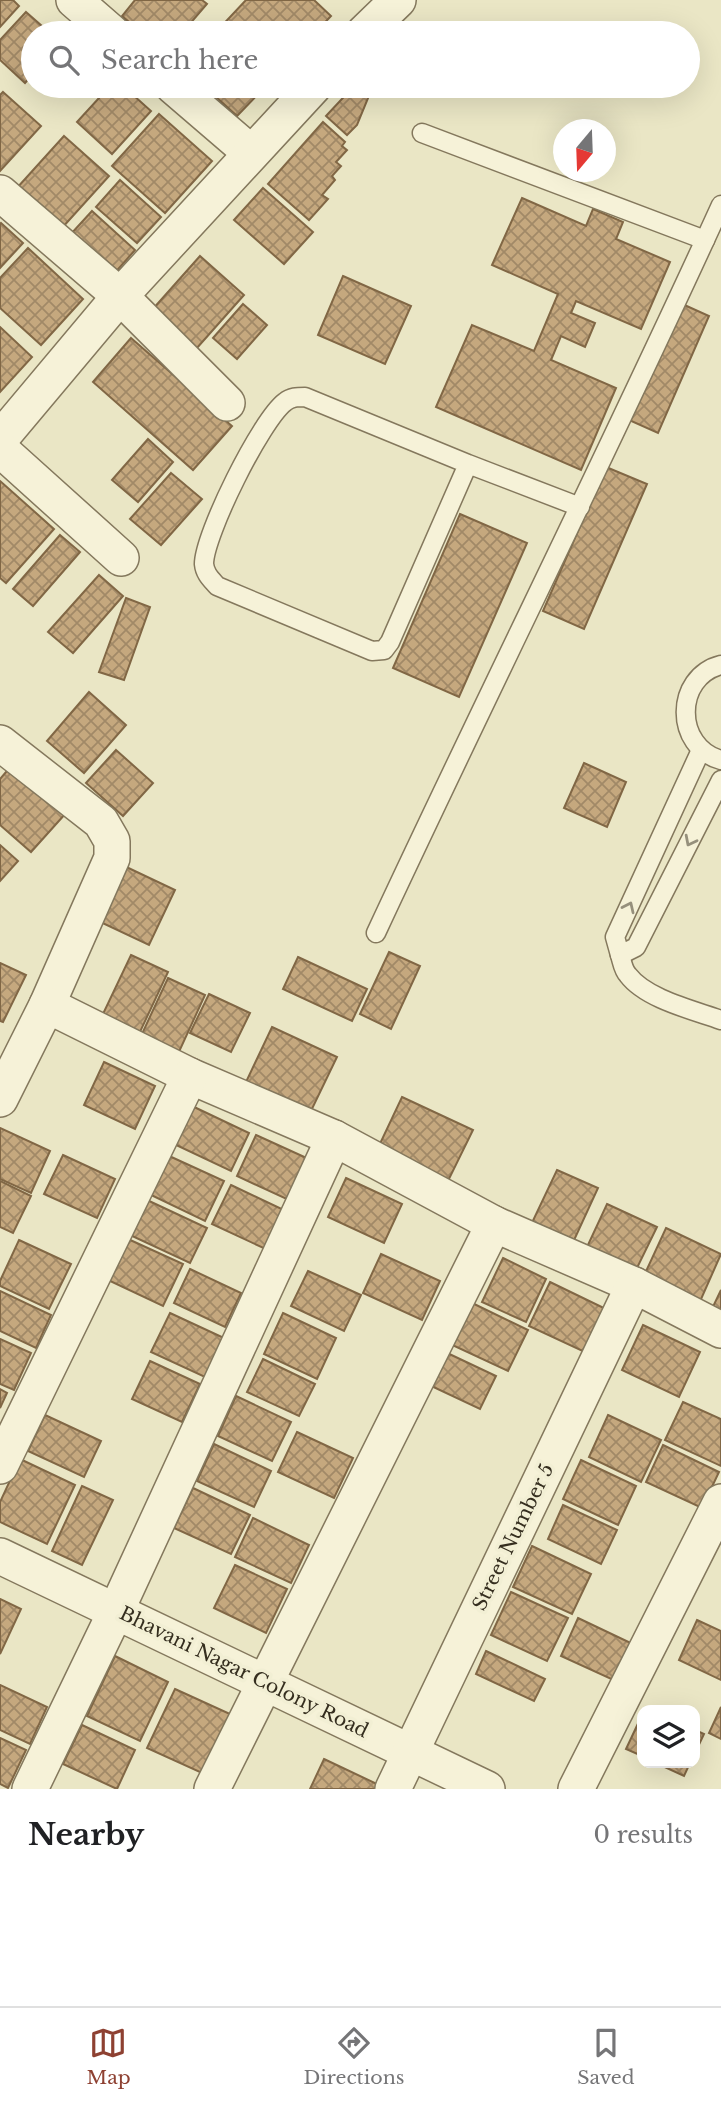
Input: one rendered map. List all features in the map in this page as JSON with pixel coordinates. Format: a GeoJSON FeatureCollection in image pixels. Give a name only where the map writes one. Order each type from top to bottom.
{"type":"FeatureCollection","features":[{"type":"Feature","properties":{"kind":"street"},"geometry":{"type":"LineString","coordinates":[[74,0],[98,21]]}},
{"type":"Feature","properties":{"kind":"street"},"geometry":{"type":"LineString","coordinates":[[187,98],[251,153]]}},
{"type":"Feature","properties":{"kind":"street"},"geometry":{"type":"LineString","coordinates":[[0,439],[120,296],[303,98]]}},
{"type":"Feature","properties":{"kind":"street"},"geometry":{"type":"LineString","coordinates":[[0,193],[120,296],[227,402]]}},
{"type":"Feature","properties":{"kind":"street"},"geometry":{"type":"LineString","coordinates":[[0,449],[121,558]]}},
{"type":"Feature","properties":{"kind":"street"},"geometry":{"type":"LineString","coordinates":[[0,743],[102,822],[112,841],[112,858],[47,1005],[0,1099]]}},
{"type":"Feature","properties":{"kind":"street"},"geometry":{"type":"LineString","coordinates":[[47,1005],[190,1076],[334,1138],[494,1224],[634,1285],[721,1330]]}},
{"type":"Feature","properties":{"kind":"street"},"geometry":{"type":"LineString","coordinates":[[0,1466],[190,1076]]}},
{"type":"Feature","properties":{"kind":"street"},"geometry":{"type":"LineString","coordinates":[[30,1789],[116,1611],[334,1138]]}},
{"type":"Feature","properties":{"kind":"street"},"geometry":{"type":"LineString","coordinates":[[212,1789],[494,1224]]}},
{"type":"Feature","properties":{"kind":"street","name":"Street Number 5"},"geometry":{"type":"LineString","coordinates":[[393,1789],[634,1285]]}},
{"type":"Feature","properties":{"kind":"street"},"geometry":{"type":"LineString","coordinates":[[576,1789],[721,1502]]}},
{"type":"Feature","properties":{"kind":"street","name":"Bhavani Nagar Colony Road"},"geometry":{"type":"LineString","coordinates":[[0,1556],[487,1789]]}},
{"type":"Feature","properties":{"kind":"lane"},"geometry":{"type":"LineString","coordinates":[[422,132],[705,240]]}},
{"type":"Feature","properties":{"kind":"lane"},"geometry":{"type":"LineString","coordinates":[[376,933],[721,205]]}},
{"type":"Feature","properties":{"kind":"lane"},"geometry":{"type":"LineString","coordinates":[[468,464],[390,642],[384,650],[372,651],[218,586],[207,575],[204,566],[207,543],[221,509],[260,434],[284,403],[295,397],[305,397],[580,507]]}},
{"type":"Feature","properties":{"kind":"lane"},"geometry":{"type":"LineString","coordinates":[[721,664],[702,674],[691,687],[685,703],[685,720],[690,736],[701,750],[721,760]]}},
{"type":"Feature","properties":{"kind":"lane"},"geometry":{"type":"LineString","coordinates":[[701,750],[615,937],[625,973],[639,987],[721,1020]]}},
{"type":"Feature","properties":{"kind":"lane"},"geometry":{"type":"LineString","coordinates":[[620,955],[636,947],[721,780]]}},
{"type":"Feature","properties":{"kind":"building"},"geometry":{"type":"Polygon","coordinates":[[[0,0],[13,0],[19,6],[0,27],[0,0]]]}},
{"type":"Feature","properties":{"kind":"building"},"geometry":{"type":"Polygon","coordinates":[[[135,0],[202,0],[207,4],[192,21],[128,21],[122,16],[135,0]]]}},
{"type":"Feature","properties":{"kind":"building"},"geometry":{"type":"Polygon","coordinates":[[[246,0],[314,0],[331,16],[326,21],[226,21],[246,0]]]}},
{"type":"Feature","properties":{"kind":"building"},"geometry":{"type":"Polygon","coordinates":[[[26,12],[36,21],[21,21],[21,79],[0,60],[0,40],[26,12]]]}},
{"type":"Feature","properties":{"kind":"building"},"geometry":{"type":"Polygon","coordinates":[[[3,92],[41,126],[0,171],[0,95],[3,92]]]}},
{"type":"Feature","properties":{"kind":"building"},"geometry":{"type":"Polygon","coordinates":[[[99,98],[136,98],[151,111],[112,154],[77,122],[99,98]]]}},
{"type":"Feature","properties":{"kind":"building"},"geometry":{"type":"Polygon","coordinates":[[[217,98],[254,98],[237,116],[217,98]]]}},
{"type":"Feature","properties":{"kind":"building"},"geometry":{"type":"Polygon","coordinates":[[[343,98],[368,98],[357,125],[347,135],[326,116],[343,98]]]}},
{"type":"Feature","properties":{"kind":"building"},"geometry":{"type":"Polygon","coordinates":[[[159,114],[212,161],[165,213],[112,166],[159,114]]]}},
{"type":"Feature","properties":{"kind":"building"},"geometry":{"type":"Polygon","coordinates":[[[323,122],[345,142],[342,146],[347,150],[336,162],[341,166],[332,176],[335,180],[322,195],[328,199],[309,220],[268,184],[323,122]]]}},
{"type":"Feature","properties":{"kind":"building"},"geometry":{"type":"Polygon","coordinates":[[[64,136],[109,176],[61,229],[16,189],[64,136]]]}},
{"type":"Feature","properties":{"kind":"building"},"geometry":{"type":"Polygon","coordinates":[[[120,180],[161,217],[137,243],[96,207],[120,180]]]}},
{"type":"Feature","properties":{"kind":"building"},"geometry":{"type":"Polygon","coordinates":[[[263,188],[313,232],[284,264],[234,220],[263,188]]]}},
{"type":"Feature","properties":{"kind":"building"},"geometry":{"type":"Polygon","coordinates":[[[522,198],[586,226],[593,209],[623,222],[616,239],[670,262],[641,329],[576,301],[571,313],[595,323],[585,347],[561,336],[551,360],[616,388],[581,470],[436,407],[472,325],[534,351],[558,294],[492,265],[522,198]]]}},
{"type":"Feature","properties":{"kind":"building"},"geometry":{"type":"Polygon","coordinates":[[[92,211],[135,250],[113,275],[70,235],[92,211]]]}},
{"type":"Feature","properties":{"kind":"building"},"geometry":{"type":"Polygon","coordinates":[[[0,224],[23,243],[0,268],[0,224]]]}},
{"type":"Feature","properties":{"kind":"building"},"geometry":{"type":"Polygon","coordinates":[[[28,248],[83,299],[41,345],[0,308],[0,278],[28,248]]]}},
{"type":"Feature","properties":{"kind":"building"},"geometry":{"type":"Polygon","coordinates":[[[200,256],[244,295],[196,349],[152,310],[200,256]]]}},
{"type":"Feature","properties":{"kind":"building"},"geometry":{"type":"Polygon","coordinates":[[[343,276],[411,306],[385,364],[318,335],[343,276]]]}},
{"type":"Feature","properties":{"kind":"building"},"geometry":{"type":"Polygon","coordinates":[[[680,303],[709,316],[658,433],[629,420],[680,303]]]}},
{"type":"Feature","properties":{"kind":"building"},"geometry":{"type":"Polygon","coordinates":[[[243,304],[267,325],[237,359],[213,338],[243,304]]]}},
{"type":"Feature","properties":{"kind":"building"},"geometry":{"type":"Polygon","coordinates":[[[0,327],[32,357],[0,392],[0,327]]]}},
{"type":"Feature","properties":{"kind":"building"},"geometry":{"type":"Polygon","coordinates":[[[131,338],[232,426],[193,470],[93,382],[131,338]]]}},
{"type":"Feature","properties":{"kind":"building"},"geometry":{"type":"Polygon","coordinates":[[[148,439],[173,462],[138,502],[112,480],[148,439]]]}},
{"type":"Feature","properties":{"kind":"building"},"geometry":{"type":"Polygon","coordinates":[[[606,467],[647,484],[584,629],[543,611],[606,467]]]}},
{"type":"Feature","properties":{"kind":"building"},"geometry":{"type":"Polygon","coordinates":[[[171,473],[202,499],[161,545],[130,519],[171,473]]]}},
{"type":"Feature","properties":{"kind":"building"},"geometry":{"type":"Polygon","coordinates":[[[0,481],[54,529],[6,583],[0,578],[0,481]]]}},
{"type":"Feature","properties":{"kind":"building"},"geometry":{"type":"Polygon","coordinates":[[[460,514],[527,543],[459,697],[393,668],[460,514]]]}},
{"type":"Feature","properties":{"kind":"building"},"geometry":{"type":"Polygon","coordinates":[[[60,535],[80,552],[33,606],[13,589],[60,535]]]}},
{"type":"Feature","properties":{"kind":"building"},"geometry":{"type":"Polygon","coordinates":[[[99,575],[123,596],[73,653],[48,632],[99,575]]]}},
{"type":"Feature","properties":{"kind":"building"},"geometry":{"type":"Polygon","coordinates":[[[126,598],[150,607],[124,680],[99,672],[126,598]]]}},
{"type":"Feature","properties":{"kind":"building"},"geometry":{"type":"Polygon","coordinates":[[[89,692],[126,725],[84,773],[47,741],[89,692]]]}},
{"type":"Feature","properties":{"kind":"building"},"geometry":{"type":"Polygon","coordinates":[[[116,750],[153,783],[123,816],[86,783],[116,750]]]}},
{"type":"Feature","properties":{"kind":"building"},"geometry":{"type":"Polygon","coordinates":[[[584,763],[626,782],[607,827],[564,808],[584,763]]]}},
{"type":"Feature","properties":{"kind":"building"},"geometry":{"type":"Polygon","coordinates":[[[12,765],[66,813],[31,852],[0,825],[0,779],[12,765]]]}},
{"type":"Feature","properties":{"kind":"building"},"geometry":{"type":"Polygon","coordinates":[[[0,845],[18,861],[0,881],[0,845]]]}},
{"type":"Feature","properties":{"kind":"building"},"geometry":{"type":"Polygon","coordinates":[[[120,864],[175,890],[149,945],[94,919],[120,864]]]}},
{"type":"Feature","properties":{"kind":"building"},"geometry":{"type":"Polygon","coordinates":[[[389,952],[420,966],[391,1029],[360,1014],[389,952]]]}},
{"type":"Feature","properties":{"kind":"building"},"geometry":{"type":"Polygon","coordinates":[[[131,955],[168,972],[139,1034],[102,1016],[131,955]]]}},
{"type":"Feature","properties":{"kind":"building"},"geometry":{"type":"Polygon","coordinates":[[[298,957],[367,989],[352,1021],[283,989],[298,957]]]}},
{"type":"Feature","properties":{"kind":"building"},"geometry":{"type":"Polygon","coordinates":[[[0,963],[26,975],[3,1022],[0,1021],[0,963]]]}},
{"type":"Feature","properties":{"kind":"building"},"geometry":{"type":"Polygon","coordinates":[[[168,978],[205,995],[178,1054],[141,1036],[168,978]]]}},
{"type":"Feature","properties":{"kind":"building"},"geometry":{"type":"Polygon","coordinates":[[[209,994],[250,1013],[231,1052],[190,1033],[209,994]]]}},
{"type":"Feature","properties":{"kind":"building"},"geometry":{"type":"Polygon","coordinates":[[[272,1027],[337,1057],[310,1113],[246,1082],[272,1027]]]}},
{"type":"Feature","properties":{"kind":"building"},"geometry":{"type":"Polygon","coordinates":[[[104,1062],[155,1086],[135,1129],[84,1105],[104,1062]]]}},
{"type":"Feature","properties":{"kind":"building"},"geometry":{"type":"Polygon","coordinates":[[[402,1097],[473,1130],[447,1183],[377,1150],[402,1097]]]}},
{"type":"Feature","properties":{"kind":"building"},"geometry":{"type":"Polygon","coordinates":[[[192,1106],[249,1133],[231,1171],[174,1144],[192,1106]]]}},
{"type":"Feature","properties":{"kind":"building"},"geometry":{"type":"Polygon","coordinates":[[[0,1128],[50,1151],[31,1193],[0,1179],[0,1128]]]}},
{"type":"Feature","properties":{"kind":"building"},"geometry":{"type":"Polygon","coordinates":[[[256,1135],[311,1160],[291,1201],[237,1176],[256,1135]]]}},
{"type":"Feature","properties":{"kind":"building"},"geometry":{"type":"Polygon","coordinates":[[[63,1155],[115,1179],[97,1218],[44,1194],[63,1155]]]}},
{"type":"Feature","properties":{"kind":"building"},"geometry":{"type":"Polygon","coordinates":[[[167,1155],[224,1181],[205,1221],[149,1194],[167,1155]]]}},
{"type":"Feature","properties":{"kind":"building"},"geometry":{"type":"Polygon","coordinates":[[[557,1170],[598,1188],[570,1249],[529,1229],[557,1170]]]}},
{"type":"Feature","properties":{"kind":"building"},"geometry":{"type":"Polygon","coordinates":[[[346,1178],[402,1204],[384,1243],[328,1217],[346,1178]]]}},
{"type":"Feature","properties":{"kind":"building"},"geometry":{"type":"Polygon","coordinates":[[[0,1181],[31,1196],[13,1233],[0,1227],[0,1181]]]}},
{"type":"Feature","properties":{"kind":"building"},"geometry":{"type":"Polygon","coordinates":[[[231,1185],[288,1212],[270,1251],[212,1224],[231,1185]]]}},
{"type":"Feature","properties":{"kind":"building"},"geometry":{"type":"Polygon","coordinates":[[[147,1200],[207,1228],[190,1263],[130,1235],[147,1200]]]}},
{"type":"Feature","properties":{"kind":"building"},"geometry":{"type":"Polygon","coordinates":[[[607,1204],[657,1227],[636,1270],[587,1247],[607,1204]]]}},
{"type":"Feature","properties":{"kind":"building"},"geometry":{"type":"Polygon","coordinates":[[[666,1228],[721,1254],[698,1306],[642,1280],[666,1228]]]}},
{"type":"Feature","properties":{"kind":"building"},"geometry":{"type":"Polygon","coordinates":[[[128,1239],[183,1264],[163,1306],[108,1280],[128,1239]]]}},
{"type":"Feature","properties":{"kind":"building"},"geometry":{"type":"Polygon","coordinates":[[[19,1240],[71,1264],[49,1309],[0,1286],[19,1240]]]}},
{"type":"Feature","properties":{"kind":"building"},"geometry":{"type":"Polygon","coordinates":[[[381,1254],[440,1281],[422,1320],[363,1293],[381,1254]]]}},
{"type":"Feature","properties":{"kind":"building"},"geometry":{"type":"Polygon","coordinates":[[[503,1258],[546,1279],[526,1322],[482,1302],[503,1258]]]}},
{"type":"Feature","properties":{"kind":"building"},"geometry":{"type":"Polygon","coordinates":[[[190,1269],[241,1293],[225,1327],[174,1303],[190,1269]]]}},
{"type":"Feature","properties":{"kind":"building"},"geometry":{"type":"Polygon","coordinates":[[[308,1271],[361,1295],[344,1331],[291,1306],[308,1271]]]}},
{"type":"Feature","properties":{"kind":"building"},"geometry":{"type":"Polygon","coordinates":[[[550,1282],[610,1311],[589,1354],[529,1326],[550,1282]]]}},
{"type":"Feature","properties":{"kind":"building"},"geometry":{"type":"Polygon","coordinates":[[[721,1290],[721,1321],[709,1315],[721,1290]]]}},
{"type":"Feature","properties":{"kind":"building"},"geometry":{"type":"Polygon","coordinates":[[[0,1291],[51,1315],[36,1348],[0,1331],[0,1291]]]}},
{"type":"Feature","properties":{"kind":"building"},"geometry":{"type":"Polygon","coordinates":[[[468,1301],[528,1330],[508,1371],[448,1343],[468,1301]]]}},
{"type":"Feature","properties":{"kind":"building"},"geometry":{"type":"Polygon","coordinates":[[[170,1313],[224,1338],[205,1377],[151,1352],[170,1313]]]}},
{"type":"Feature","properties":{"kind":"building"},"geometry":{"type":"Polygon","coordinates":[[[283,1313],[336,1338],[317,1379],[264,1354],[283,1313]]]}},
{"type":"Feature","properties":{"kind":"building"},"geometry":{"type":"Polygon","coordinates":[[[643,1325],[700,1352],[679,1397],[622,1370],[643,1325]]]}},
{"type":"Feature","properties":{"kind":"building"},"geometry":{"type":"Polygon","coordinates":[[[0,1339],[31,1353],[14,1390],[0,1384],[0,1339]]]}},
{"type":"Feature","properties":{"kind":"building"},"geometry":{"type":"Polygon","coordinates":[[[443,1351],[496,1376],[480,1409],[427,1384],[443,1351]]]}},
{"type":"Feature","properties":{"kind":"building"},"geometry":{"type":"Polygon","coordinates":[[[263,1359],[315,1384],[299,1416],[247,1392],[263,1359]]]}},
{"type":"Feature","properties":{"kind":"building"},"geometry":{"type":"Polygon","coordinates":[[[150,1361],[200,1384],[182,1422],[132,1399],[150,1361]]]}},
{"type":"Feature","properties":{"kind":"building"},"geometry":{"type":"Polygon","coordinates":[[[0,1389],[7,1393],[0,1408],[0,1389]]]}},
{"type":"Feature","properties":{"kind":"building"},"geometry":{"type":"Polygon","coordinates":[[[236,1396],[291,1422],[272,1461],[218,1436],[236,1396]]]}},
{"type":"Feature","properties":{"kind":"building"},"geometry":{"type":"Polygon","coordinates":[[[683,1402],[721,1419],[721,1466],[665,1440],[683,1402]]]}},
{"type":"Feature","properties":{"kind":"building"},"geometry":{"type":"Polygon","coordinates":[[[45,1415],[101,1441],[84,1477],[28,1451],[45,1415]]]}},
{"type":"Feature","properties":{"kind":"building"},"geometry":{"type":"Polygon","coordinates":[[[608,1415],[661,1440],[641,1482],[589,1457],[608,1415]]]}},
{"type":"Feature","properties":{"kind":"building"},"geometry":{"type":"Polygon","coordinates":[[[297,1432],[353,1458],[334,1498],[278,1472],[297,1432]]]}},
{"type":"Feature","properties":{"kind":"building"},"geometry":{"type":"Polygon","coordinates":[[[214,1444],[271,1471],[254,1507],[197,1481],[214,1444]]]}},
{"type":"Feature","properties":{"kind":"building"},"geometry":{"type":"Polygon","coordinates":[[[663,1445],[719,1472],[702,1508],[646,1482],[663,1445]]]}},
{"type":"Feature","properties":{"kind":"building"},"geometry":{"type":"Polygon","coordinates":[[[20,1459],[75,1485],[47,1544],[0,1522],[0,1502],[20,1459]]]}},
{"type":"Feature","properties":{"kind":"building"},"geometry":{"type":"Polygon","coordinates":[[[581,1460],[636,1486],[618,1525],[563,1499],[581,1460]]]}},
{"type":"Feature","properties":{"kind":"building"},"geometry":{"type":"Polygon","coordinates":[[[82,1486],[113,1500],[82,1565],[52,1551],[82,1486]]]}},
{"type":"Feature","properties":{"kind":"building"},"geometry":{"type":"Polygon","coordinates":[[[193,1488],[250,1515],[231,1554],[174,1528],[193,1488]]]}},
{"type":"Feature","properties":{"kind":"building"},"geometry":{"type":"Polygon","coordinates":[[[563,1505],[617,1530],[601,1564],[548,1539],[563,1505]]]}},
{"type":"Feature","properties":{"kind":"building"},"geometry":{"type":"Polygon","coordinates":[[[253,1518],[309,1545],[291,1583],[235,1557],[253,1518]]]}},
{"type":"Feature","properties":{"kind":"building"},"geometry":{"type":"Polygon","coordinates":[[[532,1546],[591,1574],[572,1614],[513,1587],[532,1546]]]}},
{"type":"Feature","properties":{"kind":"building"},"geometry":{"type":"Polygon","coordinates":[[[235,1565],[287,1589],[266,1633],[214,1608],[235,1565]]]}},
{"type":"Feature","properties":{"kind":"building"},"geometry":{"type":"Polygon","coordinates":[[[511,1592],[568,1618],[547,1661],[491,1635],[511,1592]]]}},
{"type":"Feature","properties":{"kind":"building"},"geometry":{"type":"Polygon","coordinates":[[[0,1599],[21,1609],[0,1654],[0,1599]]]}},
{"type":"Feature","properties":{"kind":"building"},"geometry":{"type":"Polygon","coordinates":[[[578,1618],[637,1646],[620,1683],[561,1656],[578,1618]]]}},
{"type":"Feature","properties":{"kind":"building"},"geometry":{"type":"Polygon","coordinates":[[[697,1620],[721,1631],[721,1680],[679,1660],[697,1620]]]}},
{"type":"Feature","properties":{"kind":"building"},"geometry":{"type":"Polygon","coordinates":[[[486,1651],[545,1679],[534,1701],[476,1674],[486,1651]]]}},
{"type":"Feature","properties":{"kind":"building"},"geometry":{"type":"Polygon","coordinates":[[[115,1656],[168,1682],[140,1741],[87,1716],[115,1656]]]}},
{"type":"Feature","properties":{"kind":"building"},"geometry":{"type":"Polygon","coordinates":[[[0,1685],[47,1707],[30,1744],[0,1730],[0,1685]]]}},
{"type":"Feature","properties":{"kind":"building"},"geometry":{"type":"Polygon","coordinates":[[[175,1689],[230,1714],[202,1773],[147,1748],[175,1689]]]}},
{"type":"Feature","properties":{"kind":"building"},"geometry":{"type":"Polygon","coordinates":[[[721,1707],[721,1739],[709,1733],[721,1707]]]}},
{"type":"Feature","properties":{"kind":"building"},"geometry":{"type":"Polygon","coordinates":[[[82,1725],[135,1750],[117,1789],[63,1764],[82,1725]]]}},
{"type":"Feature","properties":{"kind":"building"},"geometry":{"type":"Polygon","coordinates":[[[637,1726],[637,1754],[626,1749],[637,1726]]]}},
{"type":"Feature","properties":{"kind":"building"},"geometry":{"type":"Polygon","coordinates":[[[0,1738],[26,1750],[8,1788],[0,1784],[0,1738]]]}},
{"type":"Feature","properties":{"kind":"building"},"geometry":{"type":"Polygon","coordinates":[[[324,1759],[379,1785],[377,1789],[310,1789],[324,1759]]]}},
{"type":"Feature","properties":{"kind":"building"},"geometry":{"type":"Polygon","coordinates":[[[667,1768],[688,1768],[684,1776],[667,1768]]]}}]}
